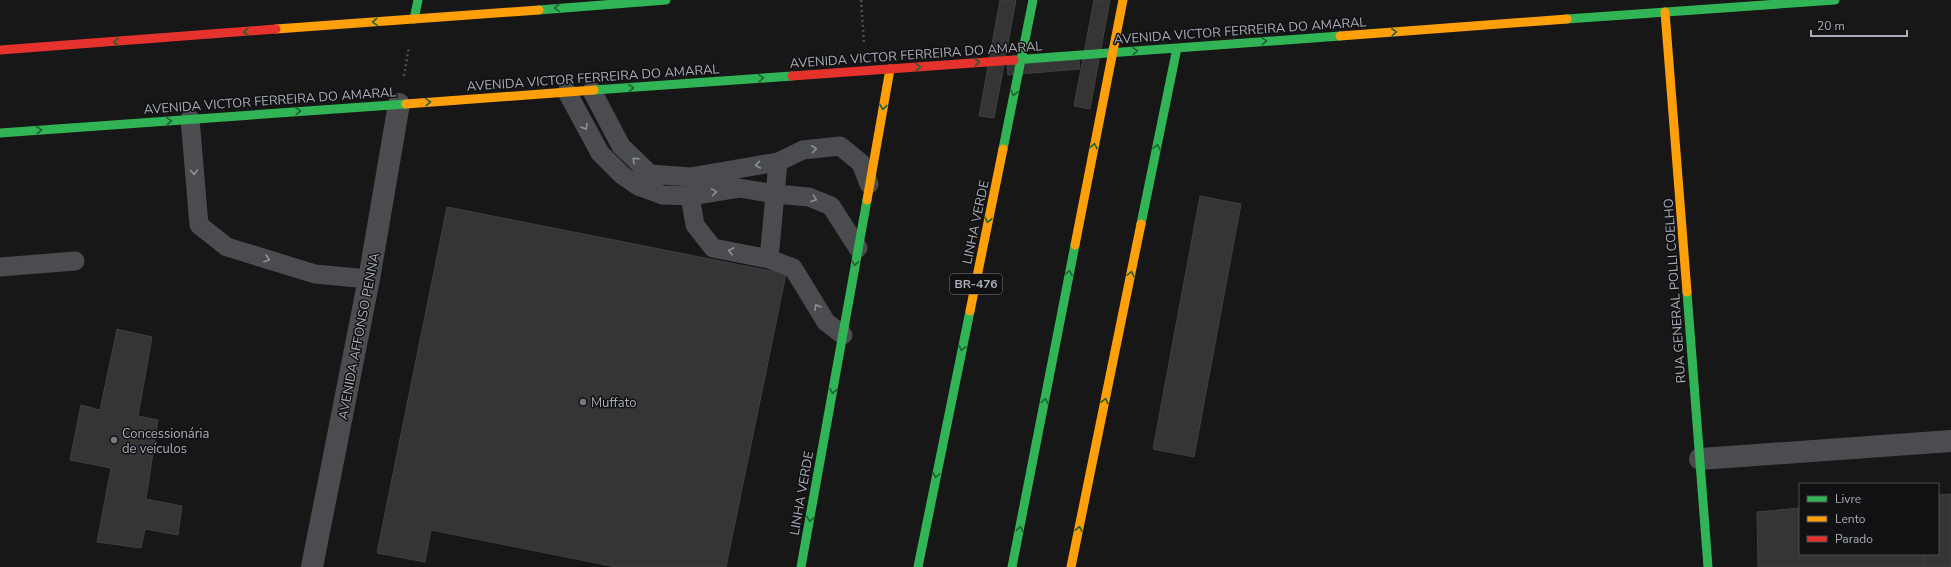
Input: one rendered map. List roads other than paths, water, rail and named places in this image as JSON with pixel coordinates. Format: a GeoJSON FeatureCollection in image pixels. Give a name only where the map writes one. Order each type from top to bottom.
{"type":"FeatureCollection","features":[{"type":"Feature","properties":{"kind":"main road"},"geometry":{"type":"LineString","coordinates":[[414,19],[418,0]]}},
{"type":"Feature","properties":{"kind":"main road"},"geometry":{"type":"LineString","coordinates":[[0,50],[666,0]]}},
{"type":"Feature","properties":{"kind":"main road","name":"LINHA VERDE"},"geometry":{"type":"LineString","coordinates":[[918,567],[1033,0]]}},
{"type":"Feature","properties":{"kind":"main road"},"geometry":{"type":"LineString","coordinates":[[1012,567],[1123,0]]}},
{"type":"Feature","properties":{"kind":"main road","name":"AVENIDA VICTOR FERREIRA DO AMARAL"},"geometry":{"type":"LineString","coordinates":[[0,133],[1835,0]]}},
{"type":"Feature","properties":{"kind":"main road","name":"RUA GENERAL POLLI COELHO"},"geometry":{"type":"LineString","coordinates":[[1665,12],[1708,567]]}},
{"type":"Feature","properties":{"kind":"main road"},"geometry":{"type":"LineString","coordinates":[[1071,567],[1177,48]]}},
{"type":"Feature","properties":{"kind":"main road","name":"LINHA VERDE"},"geometry":{"type":"LineString","coordinates":[[801,567],[890,69]]}},
{"type":"Feature","properties":{"kind":"street","name":"AVENIDA AFFONSO PENNA"},"geometry":{"type":"LineString","coordinates":[[312,567],[369,279],[399,104]]}},
{"type":"Feature","properties":{"kind":"street"},"geometry":{"type":"LineString","coordinates":[[1700,459],[1951,441]]}},
{"type":"Feature","properties":{"kind":"lane"},"geometry":{"type":"LineString","coordinates":[[592,91],[621,146],[650,174],[690,177],[778,162],[804,150],[840,146],[861,163],[869,184]]}},
{"type":"Feature","properties":{"kind":"lane"},"geometry":{"type":"LineString","coordinates":[[567,92],[600,153],[622,175],[638,186],[663,194],[690,196],[739,188],[775,194],[809,197],[831,206],[858,248]]}},
{"type":"Feature","properties":{"kind":"lane"},"geometry":{"type":"LineString","coordinates":[[190,119],[199,225],[227,247],[316,274],[369,279]]}},
{"type":"Feature","properties":{"kind":"lane"},"geometry":{"type":"LineString","coordinates":[[769,259],[778,162]]}},
{"type":"Feature","properties":{"kind":"lane"},"geometry":{"type":"LineString","coordinates":[[690,196],[695,225],[713,248],[769,259],[793,268],[826,322],[842,336]]}},
{"type":"Feature","properties":{"kind":"lane"},"geometry":{"type":"LineString","coordinates":[[0,267],[75,262]]}},
{"type":"Feature","properties":{"kind":"place","name":"Muffato"},"geometry":{"type":"Point","coordinates":[583,402]}},
{"type":"Feature","properties":{"kind":"place","name":"Concessionária de veículos"},"geometry":{"type":"Point","coordinates":[114,440]}}]}
